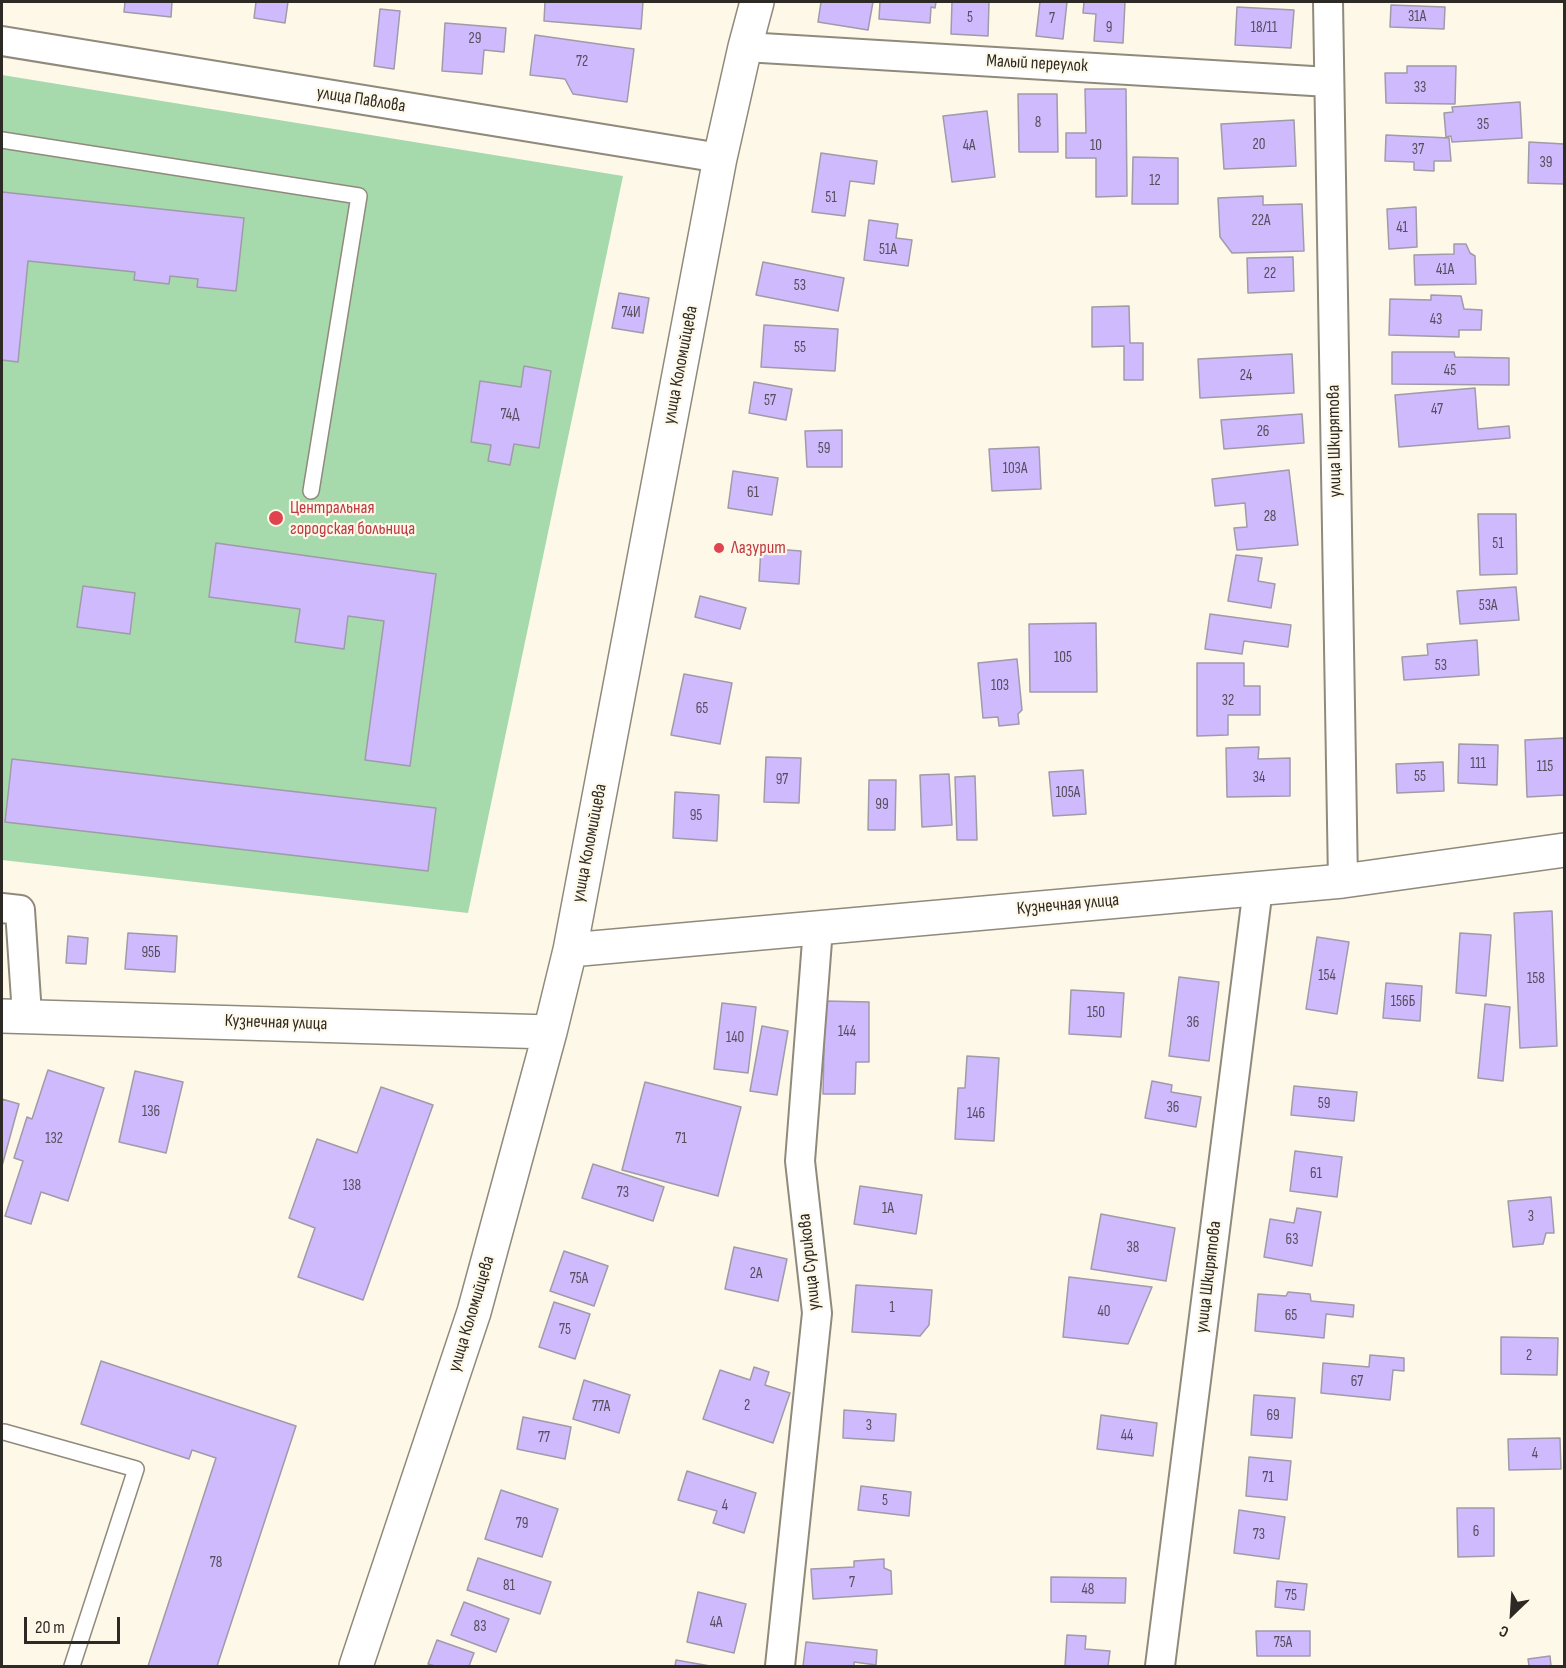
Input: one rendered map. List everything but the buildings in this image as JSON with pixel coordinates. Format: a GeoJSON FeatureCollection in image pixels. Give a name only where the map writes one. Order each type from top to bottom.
{"type":"FeatureCollection","features":[{"type":"Feature","properties":{"kind":"main road","name":"улица Коломийцева"},"geometry":{"type":"LineString","coordinates":[[356,1666],[474,1312],[570,950],[720,158],[757,2]]}},
{"type":"Feature","properties":{"kind":"main road","name":"Кузнечная улица"},"geometry":{"type":"LineString","coordinates":[[570,950],[1342,881],[1564,850]]}},
{"type":"Feature","properties":{"kind":"main road","name":"Кузнечная улица"},"geometry":{"type":"LineString","coordinates":[[14,1016],[550,1032]]}},
{"type":"Feature","properties":{"kind":"street","name":"улица Шкирятова"},"geometry":{"type":"LineString","coordinates":[[1328,2],[1342,881]]}},
{"type":"Feature","properties":{"kind":"street","name":"улица Павлова"},"geometry":{"type":"LineString","coordinates":[[2,41],[720,158]]}},
{"type":"Feature","properties":{"kind":"street","name":"Малый переулок"},"geometry":{"type":"LineString","coordinates":[[745,47],[1329,82]]}},
{"type":"Feature","properties":{"kind":"street","name":"улица Шкирятова"},"geometry":{"type":"LineString","coordinates":[[1160,1666],[1258,888]]}},
{"type":"Feature","properties":{"kind":"street"},"geometry":{"type":"LineString","coordinates":[[2,908],[20,910],[14,1016]]}},
{"type":"Feature","properties":{"kind":"street","name":"улица Сурикова"},"geometry":{"type":"LineString","coordinates":[[780,1666],[817,1313],[800,1161],[818,928]]}},
{"type":"Feature","properties":{"kind":"lane"},"geometry":{"type":"LineString","coordinates":[[2,140],[359,196],[311,491]]}},
{"type":"Feature","properties":{"kind":"lane"},"geometry":{"type":"LineString","coordinates":[[4,1432],[136,1469],[72,1666]]}},
{"type":"Feature","properties":{"kind":"green space","name":"Центральная городская больница"},"geometry":{"type":"Polygon","coordinates":[[[2,75],[623,176],[468,913],[2,860],[2,75]]]}},
{"type":"Feature","properties":{"kind":"place","name":"Центральная городская больница"},"geometry":{"type":"Point","coordinates":[276,518]}},
{"type":"Feature","properties":{"kind":"place","name":"Лазурит"},"geometry":{"type":"Point","coordinates":[719,548]}}]}
